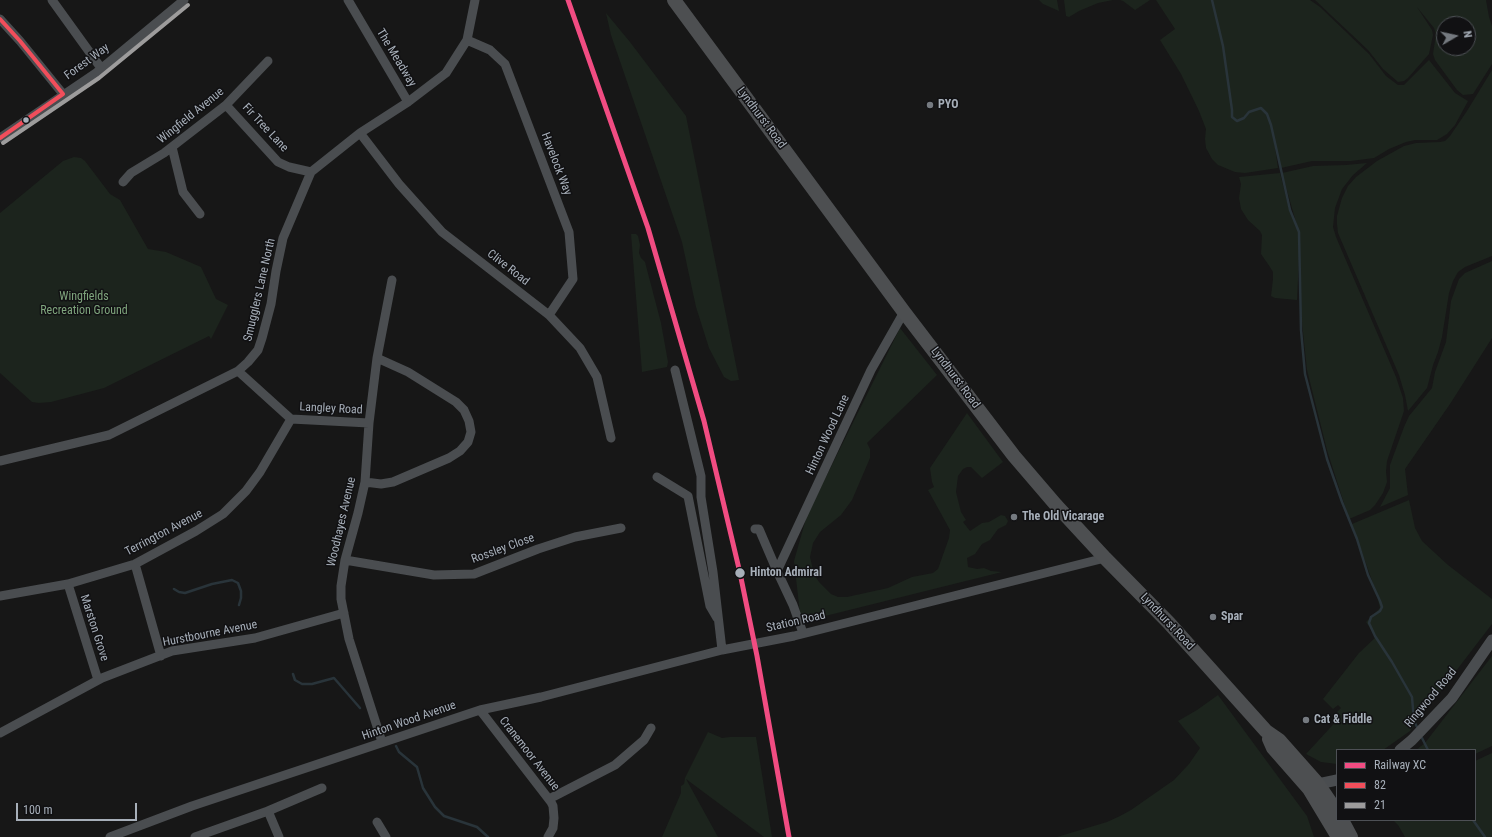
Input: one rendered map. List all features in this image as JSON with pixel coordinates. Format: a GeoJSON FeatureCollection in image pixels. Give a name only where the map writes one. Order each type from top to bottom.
{"type":"FeatureCollection","features":[{"type":"Feature","properties":{"kind":"main road","name":"Lyndhurst Road"},"geometry":{"type":"LineString","coordinates":[[674,0],[904,312],[1014,456],[1056,505],[1105,558],[1169,622],[1266,732],[1279,740],[1314,786],[1336,811]]}},
{"type":"Feature","properties":{"kind":"main road","name":"Lyndhurst Road"},"geometry":{"type":"LineString","coordinates":[[1314,786],[1338,837]]}},
{"type":"Feature","properties":{"kind":"main road"},"geometry":{"type":"LineString","coordinates":[[1343,821],[1352,837]]}},
{"type":"Feature","properties":{"kind":"street"},"geometry":{"type":"LineString","coordinates":[[52,0],[101,68]]}},
{"type":"Feature","properties":{"kind":"street","name":"Forest Way"},"geometry":{"type":"LineString","coordinates":[[0,138],[101,68],[184,0]]}},
{"type":"Feature","properties":{"kind":"street","name":"The Meadway"},"geometry":{"type":"LineString","coordinates":[[348,0],[408,102],[446,73],[467,40],[475,0]]}},
{"type":"Feature","properties":{"kind":"street"},"geometry":{"type":"LineString","coordinates":[[0,19],[29,51],[63,94]]}},
{"type":"Feature","properties":{"kind":"street","name":"Havelock Way"},"geometry":{"type":"LineString","coordinates":[[467,40],[490,50],[505,64],[569,232],[573,280],[548,314]]}},
{"type":"Feature","properties":{"kind":"street","name":"Wingfield Avenue"},"geometry":{"type":"LineString","coordinates":[[123,182],[131,173],[172,147],[226,105],[268,61]]}},
{"type":"Feature","properties":{"kind":"street","name":"Smugglers Lane North"},"geometry":{"type":"LineString","coordinates":[[0,461],[109,435],[238,371],[258,350],[271,304],[283,238],[310,172],[360,133],[408,102]]}},
{"type":"Feature","properties":{"kind":"street","name":"Fir Tree Lane"},"geometry":{"type":"LineString","coordinates":[[226,105],[278,162],[289,168],[310,172]]}},
{"type":"Feature","properties":{"kind":"street","name":"Clive Road"},"geometry":{"type":"LineString","coordinates":[[360,133],[398,184],[442,232],[548,314],[580,348],[597,377],[611,438]]}},
{"type":"Feature","properties":{"kind":"street"},"geometry":{"type":"LineString","coordinates":[[172,147],[183,192],[200,214]]}},
{"type":"Feature","properties":{"kind":"street","name":"Woodhayes Avenue"},"geometry":{"type":"LineString","coordinates":[[382,742],[349,639],[341,586],[344,560],[358,514],[365,482],[369,423],[377,358],[392,280]]}},
{"type":"Feature","properties":{"kind":"street","name":"Hinton Wood Lane"},"geometry":{"type":"LineString","coordinates":[[777,571],[870,370],[904,312]]}},
{"type":"Feature","properties":{"kind":"street"},"geometry":{"type":"LineString","coordinates":[[365,482],[381,484],[393,482],[449,458],[460,451],[468,442],[471,432],[469,421],[464,410],[456,402],[408,372],[377,358]]}},
{"type":"Feature","properties":{"kind":"street"},"geometry":{"type":"LineString","coordinates":[[674,370],[701,476],[701,497],[713,572],[722,650]]}},
{"type":"Feature","properties":{"kind":"street","name":"Langley Road"},"geometry":{"type":"LineString","coordinates":[[238,371],[291,419],[369,423]]}},
{"type":"Feature","properties":{"kind":"street","name":"Terrington Avenue"},"geometry":{"type":"LineString","coordinates":[[0,596],[68,584],[135,564],[196,531],[223,514],[246,491],[260,472],[291,419]]}},
{"type":"Feature","properties":{"kind":"street"},"geometry":{"type":"LineString","coordinates":[[657,477],[688,496],[710,606],[719,621]]}},
{"type":"Feature","properties":{"kind":"street","name":"Rossley Close"},"geometry":{"type":"LineString","coordinates":[[344,560],[434,575],[474,574],[575,536],[621,528]]}},
{"type":"Feature","properties":{"kind":"street"},"geometry":{"type":"LineString","coordinates":[[759,529],[793,605],[803,633]]}},
{"type":"Feature","properties":{"kind":"street","name":"Station Road"},"geometry":{"type":"LineString","coordinates":[[722,650],[794,636],[1105,558]]}},
{"type":"Feature","properties":{"kind":"street"},"geometry":{"type":"LineString","coordinates":[[135,564],[160,656]]}},
{"type":"Feature","properties":{"kind":"street","name":"Marston Grove"},"geometry":{"type":"LineString","coordinates":[[68,584],[98,680]]}},
{"type":"Feature","properties":{"kind":"street","name":"Hurstbourne Avenue"},"geometry":{"type":"LineString","coordinates":[[0,733],[98,680],[172,651],[255,638],[344,613]]}},
{"type":"Feature","properties":{"kind":"street","name":"Ringwood Road"},"geometry":{"type":"LineString","coordinates":[[1401,749],[1412,740],[1452,698],[1492,640]]}},
{"type":"Feature","properties":{"kind":"street","name":"Hinton Wood Avenue"},"geometry":{"type":"LineString","coordinates":[[110,837],[192,806],[480,710],[541,697],[722,650]]}},
{"type":"Feature","properties":{"kind":"street","name":"Cranemoor Avenue"},"geometry":{"type":"LineString","coordinates":[[480,710],[553,806],[553,828],[548,837]]}},
{"type":"Feature","properties":{"kind":"street"},"geometry":{"type":"LineString","coordinates":[[549,799],[615,765],[644,740],[651,728]]}},
{"type":"Feature","properties":{"kind":"street"},"geometry":{"type":"LineString","coordinates":[[1314,786],[1336,780]]}},
{"type":"Feature","properties":{"kind":"street"},"geometry":{"type":"LineString","coordinates":[[195,837],[268,811],[322,788]]}},
{"type":"Feature","properties":{"kind":"street"},"geometry":{"type":"LineString","coordinates":[[268,811],[279,837]]}},
{"type":"Feature","properties":{"kind":"street"},"geometry":{"type":"LineString","coordinates":[[377,822],[386,837]]}},
{"type":"Feature","properties":{"kind":"green space"},"geometry":{"type":"Polygon","coordinates":[[[1039,0],[1057,0],[1059,11],[1043,4],[1039,0]]]}},
{"type":"Feature","properties":{"kind":"green space"},"geometry":{"type":"Polygon","coordinates":[[[1064,0],[1113,0],[1098,3],[1069,17],[1066,16],[1064,0]]]}},
{"type":"Feature","properties":{"kind":"green space"},"geometry":{"type":"Polygon","coordinates":[[[1120,0],[1150,0],[1135,10],[1120,0]]]}},
{"type":"Feature","properties":{"kind":"green space"},"geometry":{"type":"Polygon","coordinates":[[[1156,0],[1310,0],[1320,7],[1369,54],[1386,76],[1398,85],[1404,85],[1429,60],[1455,93],[1468,101],[1455,125],[1447,134],[1437,140],[1415,140],[1406,142],[1389,149],[1374,158],[1351,161],[1312,161],[1281,168],[1273,134],[1278,168],[1245,173],[1235,172],[1218,165],[1212,159],[1206,148],[1206,129],[1199,111],[1181,74],[1160,40],[1175,29],[1156,0]]]}},
{"type":"Feature","properties":{"kind":"green space"},"geometry":{"type":"Polygon","coordinates":[[[1315,0],[1486,0],[1492,26],[1492,64],[1473,94],[1463,95],[1457,90],[1435,60],[1433,54],[1436,34],[1434,28],[1417,7],[1432,30],[1433,35],[1429,54],[1404,81],[1398,82],[1383,69],[1368,50],[1315,0]]]}},
{"type":"Feature","properties":{"kind":"green space"},"geometry":{"type":"Polygon","coordinates":[[[606,13],[686,116],[739,380],[731,381],[724,377],[709,348],[696,307],[682,242],[611,35],[606,13]]]}},
{"type":"Feature","properties":{"kind":"green space"},"geometry":{"type":"Polygon","coordinates":[[[1492,70],[1492,256],[1465,267],[1458,272],[1453,281],[1449,293],[1442,337],[1427,388],[1408,411],[1399,375],[1338,233],[1337,216],[1342,198],[1348,186],[1356,177],[1377,161],[1404,146],[1416,143],[1445,141],[1467,111],[1492,70]]]}},
{"type":"Feature","properties":{"kind":"green space","name":"Wingfields Recreation Ground"},"geometry":{"type":"Polygon","coordinates":[[[74,157],[81,158],[85,161],[110,194],[120,200],[148,249],[166,252],[201,267],[216,299],[228,305],[211,339],[209,336],[104,388],[51,402],[32,402],[0,373],[0,213],[63,161],[74,157]]]}},
{"type":"Feature","properties":{"kind":"green space"},"geometry":{"type":"Polygon","coordinates":[[[1367,163],[1353,175],[1342,189],[1335,208],[1333,227],[1396,377],[1403,398],[1404,411],[1387,461],[1387,482],[1383,493],[1370,510],[1349,519],[1327,450],[1307,370],[1301,313],[1299,259],[1297,300],[1275,298],[1271,296],[1273,272],[1261,254],[1262,235],[1260,231],[1248,220],[1241,209],[1239,198],[1241,184],[1239,177],[1280,173],[1289,209],[1298,229],[1282,173],[1313,166],[1367,163]]]}},
{"type":"Feature","properties":{"kind":"green space"},"geometry":{"type":"Polygon","coordinates":[[[631,234],[636,234],[638,236],[640,245],[639,253],[645,262],[661,323],[668,362],[667,367],[642,372],[631,234]]]}},
{"type":"Feature","properties":{"kind":"green space"},"geometry":{"type":"Polygon","coordinates":[[[1492,261],[1492,338],[1450,404],[1405,469],[1408,495],[1380,507],[1390,488],[1390,465],[1404,427],[1409,416],[1432,388],[1435,372],[1446,342],[1451,301],[1459,279],[1465,273],[1492,261]]]}},
{"type":"Feature","properties":{"kind":"green space"},"geometry":{"type":"Polygon","coordinates":[[[900,328],[937,375],[867,443],[870,449],[870,458],[852,500],[841,515],[820,532],[813,543],[810,557],[814,574],[819,582],[831,594],[838,597],[847,597],[888,588],[912,577],[933,573],[938,569],[949,538],[950,530],[928,490],[934,487],[930,468],[967,413],[1003,462],[982,478],[971,467],[963,469],[958,476],[956,492],[961,512],[966,520],[963,522],[970,531],[982,523],[989,522],[1001,515],[1005,516],[1008,521],[1006,525],[998,529],[990,540],[982,544],[975,554],[967,558],[968,567],[977,569],[984,568],[991,571],[1002,572],[801,622],[794,561],[807,515],[900,328]]]}},
{"type":"Feature","properties":{"kind":"green space"},"geometry":{"type":"Polygon","coordinates":[[[1409,500],[1415,528],[1422,541],[1448,565],[1492,599],[1492,624],[1410,731],[1384,749],[1336,749],[1336,764],[1321,762],[1306,754],[1341,716],[1337,712],[1341,708],[1338,705],[1333,709],[1323,699],[1359,653],[1376,637],[1366,622],[1380,608],[1376,592],[1352,524],[1409,500]]]}},
{"type":"Feature","properties":{"kind":"green space"},"geometry":{"type":"Polygon","coordinates":[[[1492,656],[1492,746],[1476,754],[1476,749],[1417,749],[1425,743],[1492,656]]]}},
{"type":"Feature","properties":{"kind":"green space"},"geometry":{"type":"Polygon","coordinates":[[[1218,695],[1307,816],[1314,837],[1057,837],[1107,822],[1120,816],[1174,780],[1189,764],[1200,748],[1178,721],[1218,695]]]}},
{"type":"Feature","properties":{"kind":"green space"},"geometry":{"type":"Polygon","coordinates":[[[708,732],[722,738],[756,737],[772,837],[764,837],[686,779],[718,837],[662,837],[681,793],[681,786],[684,784],[685,778],[708,732]]]}},
{"type":"Feature","properties":{"kind":"green space"},"geometry":{"type":"Polygon","coordinates":[[[1492,753],[1492,837],[1405,837],[1394,821],[1476,821],[1476,761],[1492,753]]]}},
{"type":"Feature","properties":{"kind":"waterway"},"geometry":{"type":"LineString","coordinates":[[1212,0],[1223,46],[1232,117],[1237,121],[1244,118],[1249,112],[1261,108],[1267,114],[1271,125],[1290,210],[1299,232],[1301,330],[1305,374],[1327,459],[1357,539],[1368,575],[1382,607],[1380,611],[1371,617],[1369,623],[1375,636],[1412,697],[1414,721],[1417,727]]}},
{"type":"Feature","properties":{"kind":"waterway"},"geometry":{"type":"LineString","coordinates":[[174,589],[185,593],[212,584],[232,580],[238,583],[241,591],[239,605]]}},
{"type":"Feature","properties":{"kind":"waterway"},"geometry":{"type":"LineString","coordinates":[[293,674],[295,680],[302,684],[312,684],[334,678],[360,708]]}},
{"type":"Feature","properties":{"kind":"waterway"},"geometry":{"type":"LineString","coordinates":[[1422,738],[1428,749]]}},
{"type":"Feature","properties":{"kind":"waterway"},"geometry":{"type":"LineString","coordinates":[[396,746],[399,752],[417,767],[423,788],[435,807],[444,816],[477,827],[488,837]]}},
{"type":"Feature","properties":{"kind":"waterway"},"geometry":{"type":"LineString","coordinates":[[1474,821],[1485,837]]}},
{"type":"Feature","properties":{"kind":"rail line","name":"XC"},"geometry":{"type":"LineString","coordinates":[[568,0],[648,228],[704,421],[740,573],[757,656],[789,837]]}},
{"type":"Feature","properties":{"kind":"transit line","name":"21"},"geometry":{"type":"LineString","coordinates":[[3,143],[99,78],[188,5]]}},
{"type":"Feature","properties":{"kind":"transit line","name":"82"},"geometry":{"type":"LineString","coordinates":[[0,19],[63,94]]}},
{"type":"Feature","properties":{"kind":"transit line","name":"82"},"geometry":{"type":"LineString","coordinates":[[0,138],[63,94]]}},
{"type":"Feature","properties":{"kind":"place","name":"PYO"},"geometry":{"type":"Point","coordinates":[930,105]}},
{"type":"Feature","properties":{"kind":"place","name":"The Old Vicarage"},"geometry":{"type":"Point","coordinates":[1014,517]}},
{"type":"Feature","properties":{"kind":"place","name":"Hinton Admiral"},"geometry":{"type":"Point","coordinates":[740,573]}},
{"type":"Feature","properties":{"kind":"place","name":"Spar"},"geometry":{"type":"Point","coordinates":[1213,617]}},
{"type":"Feature","properties":{"kind":"place","name":"Cat & Fiddle"},"geometry":{"type":"Point","coordinates":[1306,720]}}]}
